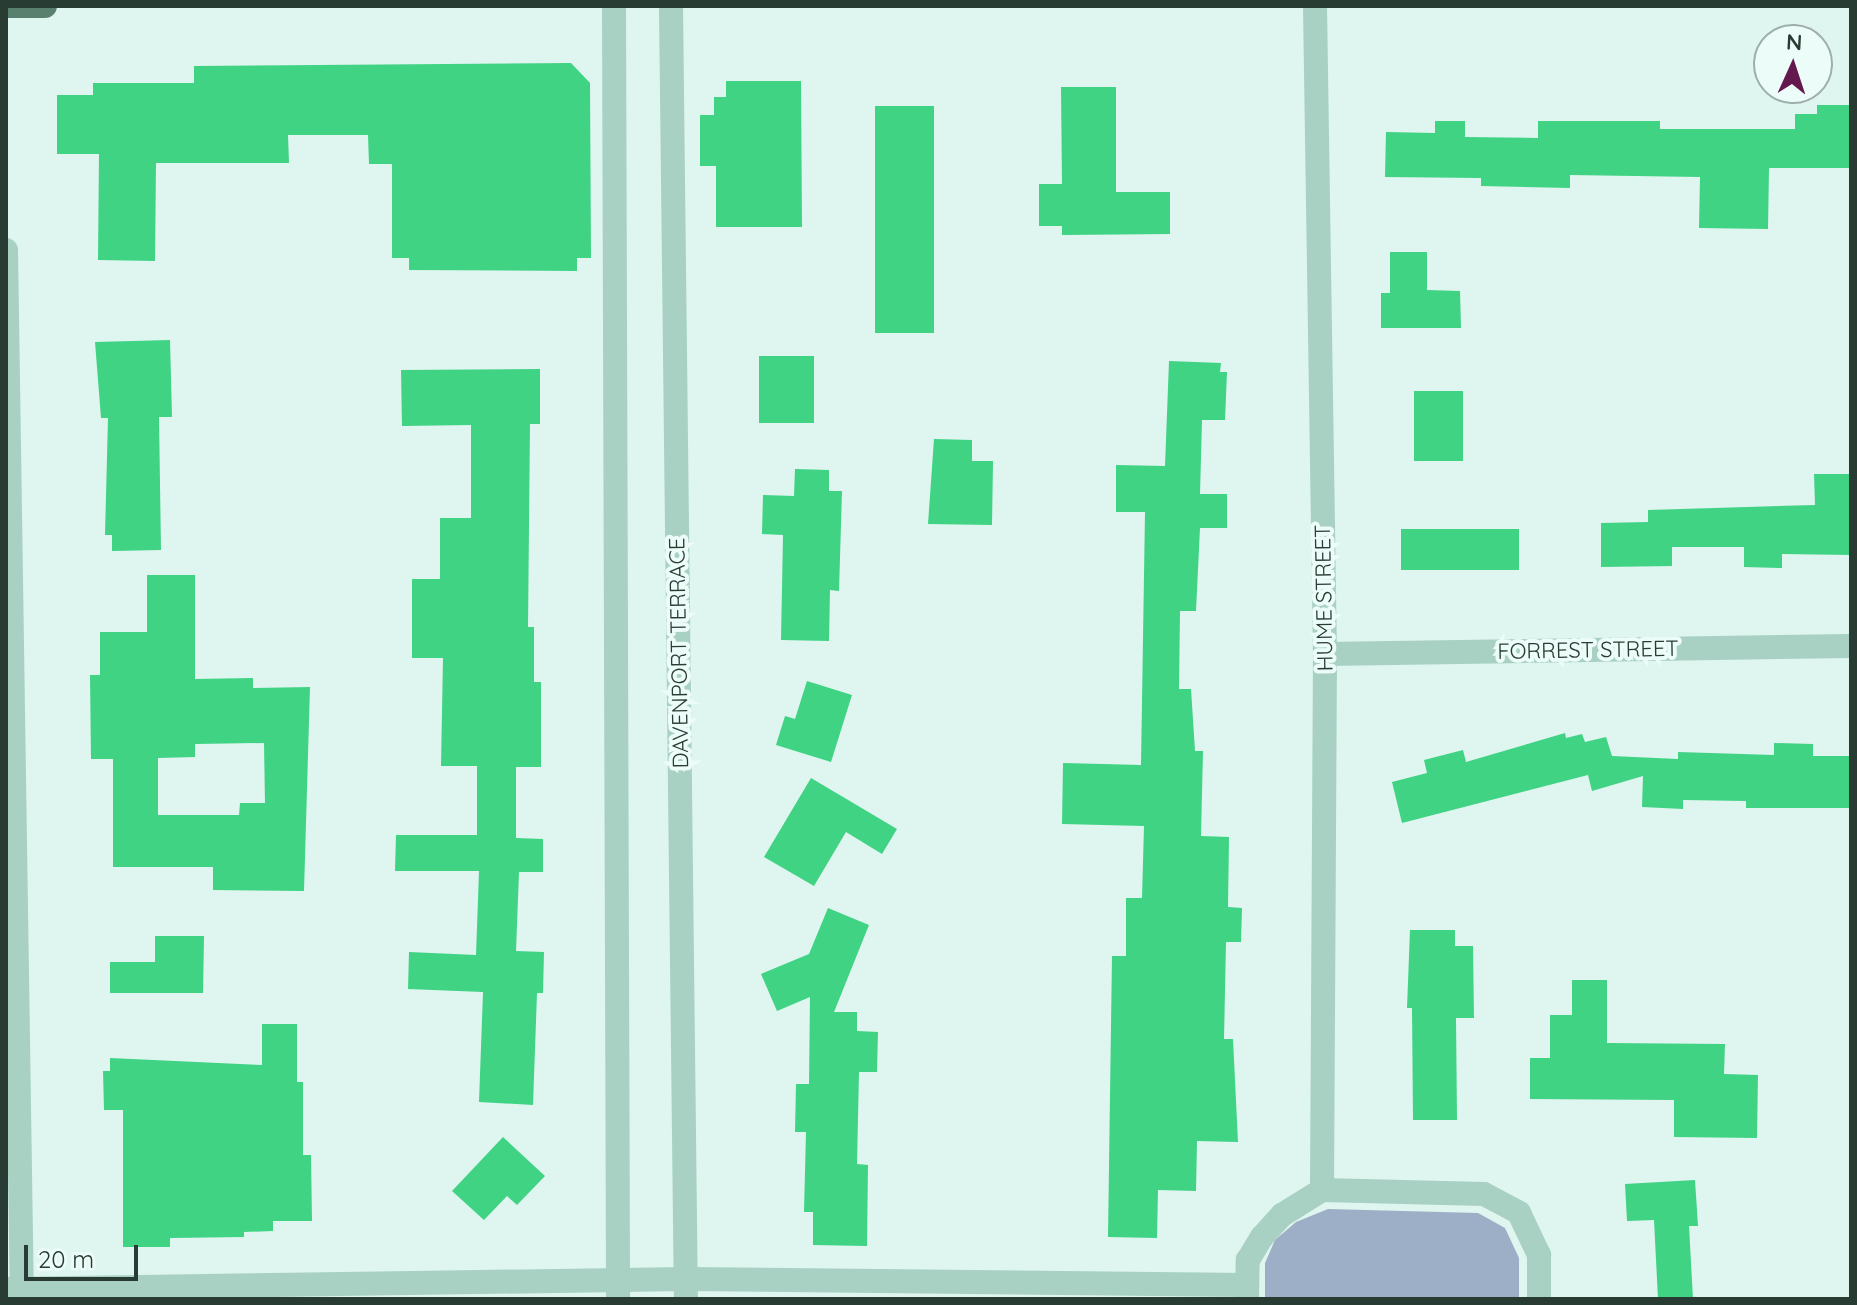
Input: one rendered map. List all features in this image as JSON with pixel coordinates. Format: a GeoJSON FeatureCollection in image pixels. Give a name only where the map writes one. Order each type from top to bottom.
{"type":"FeatureCollection","features":[{"type":"Feature","properties":{"kind":"main road"},"geometry":{"type":"LineString","coordinates":[[6,6],[45,6]]}},
{"type":"Feature","properties":{"kind":"street"},"geometry":{"type":"LineString","coordinates":[[614,6],[618,1289]]}},
{"type":"Feature","properties":{"kind":"street","name":"DAVENPORT TERRACE"},"geometry":{"type":"LineString","coordinates":[[671,6],[686,1289]]}},
{"type":"Feature","properties":{"kind":"street","name":"HUME STREET"},"geometry":{"type":"LineString","coordinates":[[1315,6],[1325,654],[1322,1190]]}},
{"type":"Feature","properties":{"kind":"street"},"geometry":{"type":"LineString","coordinates":[[6,250],[16,1292],[618,1289],[1247,1292],[1248,1260],[1262,1237],[1282,1215],[1322,1190],[1484,1194],[1519,1213],[1539,1255],[1539,1299]]}},
{"type":"Feature","properties":{"kind":"street","name":"FORREST STREET"},"geometry":{"type":"LineString","coordinates":[[1325,654],[1851,646]]}},
{"type":"Feature","properties":{"kind":"shaded area"},"geometry":{"type":"Polygon","coordinates":[[[1328,1209],[1478,1213],[1505,1228],[1519,1258],[1519,1299],[1265,1299],[1265,1263],[1275,1240],[1296,1222],[1328,1209]]]}},
{"type":"Feature","properties":{"kind":"building"},"geometry":{"type":"Polygon","coordinates":[[[571,63],[590,83],[591,258],[577,258],[577,271],[409,270],[409,258],[392,258],[392,164],[369,164],[368,135],[288,135],[289,163],[156,163],[155,261],[98,260],[99,154],[57,154],[57,95],[93,95],[93,83],[194,83],[194,66],[571,63]]]}},
{"type":"Feature","properties":{"kind":"building"},"geometry":{"type":"Polygon","coordinates":[[[726,81],[801,81],[802,227],[716,227],[716,166],[700,166],[700,115],[714,115],[714,97],[726,97],[726,81]]]}},
{"type":"Feature","properties":{"kind":"building"},"geometry":{"type":"Polygon","coordinates":[[[1061,87],[1116,87],[1116,192],[1170,192],[1170,234],[1062,235],[1062,226],[1039,226],[1039,184],[1062,184],[1061,87]]]}},
{"type":"Feature","properties":{"kind":"building"},"geometry":{"type":"Polygon","coordinates":[[[1817,105],[1851,105],[1851,168],[1769,168],[1768,229],[1699,228],[1700,177],[1570,175],[1570,188],[1481,186],[1481,178],[1385,177],[1386,132],[1435,133],[1435,121],[1465,121],[1465,137],[1538,138],[1538,121],[1660,121],[1660,129],[1795,129],[1795,114],[1817,114],[1817,105]]]}},
{"type":"Feature","properties":{"kind":"building"},"geometry":{"type":"Polygon","coordinates":[[[875,106],[934,106],[934,333],[875,333],[875,106]]]}},
{"type":"Feature","properties":{"kind":"building"},"geometry":{"type":"Polygon","coordinates":[[[1390,252],[1427,252],[1427,290],[1460,291],[1461,328],[1381,328],[1381,293],[1390,293],[1390,252]]]}},
{"type":"Feature","properties":{"kind":"building"},"geometry":{"type":"Polygon","coordinates":[[[170,340],[172,417],[159,417],[161,550],[112,551],[112,535],[105,535],[108,418],[101,418],[95,342],[170,340]]]}},
{"type":"Feature","properties":{"kind":"building"},"geometry":{"type":"Polygon","coordinates":[[[759,356],[814,356],[814,423],[759,423],[759,356]]]}},
{"type":"Feature","properties":{"kind":"building"},"geometry":{"type":"Polygon","coordinates":[[[1169,361],[1221,363],[1220,372],[1227,372],[1225,420],[1202,420],[1200,494],[1227,494],[1227,528],[1200,528],[1196,611],[1180,611],[1179,689],[1191,689],[1195,751],[1203,751],[1201,836],[1229,837],[1228,907],[1242,908],[1241,942],[1226,942],[1224,1039],[1233,1039],[1238,1142],[1197,1141],[1196,1191],[1158,1190],[1157,1238],[1108,1237],[1112,956],[1126,956],[1126,898],[1142,898],[1144,826],[1062,824],[1063,763],[1141,765],[1145,512],[1116,512],[1116,465],[1165,466],[1169,361]]]}},
{"type":"Feature","properties":{"kind":"building"},"geometry":{"type":"Polygon","coordinates":[[[540,369],[540,424],[530,424],[528,627],[534,627],[534,682],[541,682],[541,767],[516,767],[516,838],[543,839],[543,872],[519,872],[516,951],[544,952],[543,993],[537,993],[533,1105],[479,1102],[483,992],[408,989],[409,952],[476,955],[479,871],[395,871],[396,835],[477,835],[477,766],[441,766],[443,658],[412,658],[412,579],[440,579],[440,518],[471,518],[471,425],[402,426],[401,370],[540,369]]]}},
{"type":"Feature","properties":{"kind":"building"},"geometry":{"type":"Polygon","coordinates":[[[1414,391],[1463,391],[1463,461],[1414,461],[1414,391]]]}},
{"type":"Feature","properties":{"kind":"building"},"geometry":{"type":"Polygon","coordinates":[[[934,439],[972,440],[972,461],[993,461],[992,525],[928,524],[934,439]]]}},
{"type":"Feature","properties":{"kind":"building"},"geometry":{"type":"Polygon","coordinates":[[[795,469],[829,470],[829,491],[842,491],[839,591],[830,590],[829,641],[781,640],[783,535],[762,534],[763,495],[794,496],[795,469]]]}},
{"type":"Feature","properties":{"kind":"building"},"geometry":{"type":"Polygon","coordinates":[[[1814,474],[1851,474],[1851,555],[1782,554],[1782,568],[1744,567],[1744,547],[1672,547],[1672,566],[1601,567],[1601,523],[1648,522],[1648,510],[1815,505],[1814,474]]]}},
{"type":"Feature","properties":{"kind":"building"},"geometry":{"type":"Polygon","coordinates":[[[1401,529],[1519,529],[1519,570],[1401,570],[1401,529]]]}},
{"type":"Feature","properties":{"kind":"building"},"geometry":{"type":"Polygon","coordinates":[[[147,575],[195,575],[195,679],[253,678],[253,688],[310,687],[304,891],[213,890],[213,867],[113,867],[113,759],[91,759],[90,675],[100,675],[100,632],[147,632],[147,575]],[[264,743],[195,744],[195,757],[158,758],[158,815],[239,815],[240,803],[265,803],[264,743]]]}},
{"type":"Feature","properties":{"kind":"building"},"geometry":{"type":"Polygon","coordinates":[[[807,681],[852,695],[831,762],[776,745],[785,716],[795,719],[807,681]]]}},
{"type":"Feature","properties":{"kind":"building"},"geometry":{"type":"Polygon","coordinates":[[[1565,733],[1566,738],[1582,734],[1585,742],[1606,737],[1612,756],[1678,759],[1678,752],[1774,755],[1774,743],[1813,744],[1813,756],[1851,756],[1851,808],[1746,808],[1746,801],[1683,800],[1683,809],[1642,807],[1643,776],[1592,791],[1588,775],[1402,823],[1392,782],[1427,773],[1424,760],[1463,750],[1466,762],[1565,733]]]}},
{"type":"Feature","properties":{"kind":"building"},"geometry":{"type":"Polygon","coordinates":[[[811,778],[897,829],[882,854],[846,832],[814,886],[764,857],[811,778]]]}},
{"type":"Feature","properties":{"kind":"building"},"geometry":{"type":"Polygon","coordinates":[[[828,908],[869,925],[834,1012],[857,1012],[857,1031],[878,1032],[877,1072],[859,1072],[857,1164],[868,1165],[867,1246],[813,1245],[813,1212],[804,1212],[806,1132],[795,1132],[796,1084],[809,1084],[810,997],[777,1011],[761,974],[809,954],[828,908]]]}},
{"type":"Feature","properties":{"kind":"building"},"geometry":{"type":"Polygon","coordinates":[[[1410,930],[1455,930],[1455,946],[1473,946],[1474,1018],[1456,1018],[1457,1120],[1413,1120],[1412,1008],[1407,1008],[1410,930]]]}},
{"type":"Feature","properties":{"kind":"building"},"geometry":{"type":"Polygon","coordinates":[[[155,936],[204,936],[203,993],[110,993],[110,962],[155,962],[155,936]]]}},
{"type":"Feature","properties":{"kind":"building"},"geometry":{"type":"Polygon","coordinates":[[[1572,980],[1607,980],[1607,1043],[1725,1044],[1724,1074],[1758,1075],[1757,1138],[1674,1137],[1674,1100],[1530,1099],[1530,1058],[1550,1058],[1550,1015],[1572,1015],[1572,980]]]}},
{"type":"Feature","properties":{"kind":"building"},"geometry":{"type":"Polygon","coordinates":[[[262,1024],[297,1024],[297,1082],[303,1082],[303,1155],[311,1155],[312,1221],[273,1221],[273,1231],[244,1232],[244,1237],[170,1238],[170,1247],[123,1247],[123,1110],[104,1110],[103,1071],[110,1071],[110,1058],[262,1065],[262,1024]]]}},
{"type":"Feature","properties":{"kind":"building"},"geometry":{"type":"Polygon","coordinates":[[[503,1137],[545,1176],[517,1205],[507,1196],[484,1220],[452,1191],[503,1137]]]}},
{"type":"Feature","properties":{"kind":"building"},"geometry":{"type":"Polygon","coordinates":[[[1695,1180],[1698,1226],[1689,1226],[1693,1299],[1658,1299],[1654,1220],[1627,1221],[1625,1184],[1695,1180]]]}}]}
